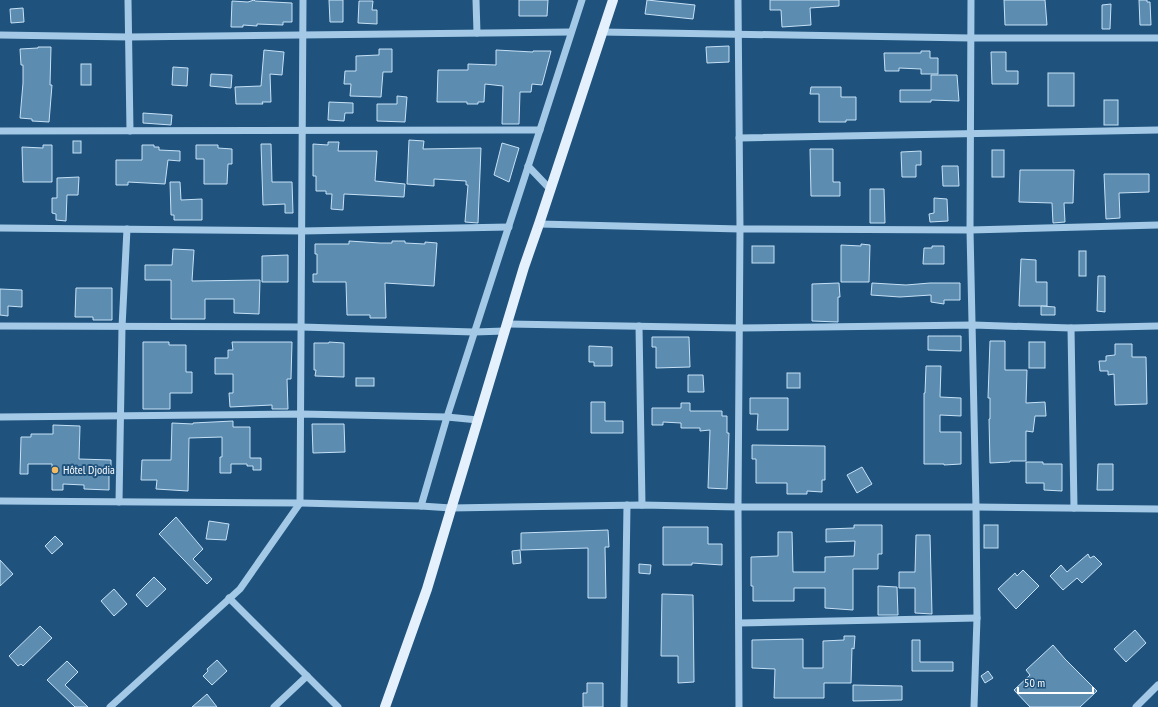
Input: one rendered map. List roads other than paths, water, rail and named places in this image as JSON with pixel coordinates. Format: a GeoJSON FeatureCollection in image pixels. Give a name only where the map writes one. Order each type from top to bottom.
{"type":"FeatureCollection","features":[{"type":"Feature","properties":{"kind":"main road"},"geometry":{"type":"LineString","coordinates":[[385,707],[427,589],[524,267],[601,32],[613,0]]}},
{"type":"Feature","properties":{"kind":"street"},"geometry":{"type":"LineString","coordinates":[[128,0],[130,131]]}},
{"type":"Feature","properties":{"kind":"street"},"geometry":{"type":"LineString","coordinates":[[110,707],[240,589],[300,503],[303,0]]}},
{"type":"Feature","properties":{"kind":"street"},"geometry":{"type":"LineString","coordinates":[[476,0],[477,33]]}},
{"type":"Feature","properties":{"kind":"street"},"geometry":{"type":"LineString","coordinates":[[421,506],[474,332],[582,0]]}},
{"type":"Feature","properties":{"kind":"street"},"geometry":{"type":"LineString","coordinates":[[738,0],[740,229],[738,507],[739,707]]}},
{"type":"Feature","properties":{"kind":"street"},"geometry":{"type":"LineString","coordinates":[[971,0],[970,38],[972,133],[970,230],[973,325],[977,618],[974,707]]}},
{"type":"Feature","properties":{"kind":"street"},"geometry":{"type":"LineString","coordinates":[[0,35],[129,37],[571,32]]}},
{"type":"Feature","properties":{"kind":"street"},"geometry":{"type":"LineString","coordinates":[[601,32],[970,38],[1158,38]]}},
{"type":"Feature","properties":{"kind":"street"},"geometry":{"type":"LineString","coordinates":[[0,130],[540,130]]}},
{"type":"Feature","properties":{"kind":"street"},"geometry":{"type":"LineString","coordinates":[[739,138],[1158,130]]}},
{"type":"Feature","properties":{"kind":"street"},"geometry":{"type":"LineString","coordinates":[[528,166],[550,189]]}},
{"type":"Feature","properties":{"kind":"street"},"geometry":{"type":"LineString","coordinates":[[539,224],[740,229],[970,230],[1158,225]]}},
{"type":"Feature","properties":{"kind":"street"},"geometry":{"type":"LineString","coordinates":[[0,228],[302,231],[508,227]]}},
{"type":"Feature","properties":{"kind":"street"},"geometry":{"type":"LineString","coordinates":[[119,502],[122,327],[127,229]]}},
{"type":"Feature","properties":{"kind":"street"},"geometry":{"type":"LineString","coordinates":[[0,326],[301,327],[474,332],[506,327],[639,326],[739,328],[973,325],[1071,328],[1158,326]]}},
{"type":"Feature","properties":{"kind":"street"},"geometry":{"type":"LineString","coordinates":[[639,326],[642,505]]}},
{"type":"Feature","properties":{"kind":"street"},"geometry":{"type":"LineString","coordinates":[[1071,328],[1074,508]]}},
{"type":"Feature","properties":{"kind":"street"},"geometry":{"type":"LineString","coordinates":[[0,417],[301,414],[447,417],[478,420]]}},
{"type":"Feature","properties":{"kind":"street"},"geometry":{"type":"LineString","coordinates":[[0,501],[300,503],[452,508],[642,505],[738,507],[1158,509]]}},
{"type":"Feature","properties":{"kind":"street"},"geometry":{"type":"LineString","coordinates":[[624,707],[628,505]]}},
{"type":"Feature","properties":{"kind":"street"},"geometry":{"type":"LineString","coordinates":[[229,598],[338,707]]}},
{"type":"Feature","properties":{"kind":"street"},"geometry":{"type":"LineString","coordinates":[[739,623],[977,618]]}},
{"type":"Feature","properties":{"kind":"street"},"geometry":{"type":"LineString","coordinates":[[274,707],[307,676]]}},
{"type":"Feature","properties":{"kind":"street"},"geometry":{"type":"LineString","coordinates":[[1136,707],[1158,685]]}},
{"type":"Feature","properties":{"kind":"place","name":"Hôtel Djodia"},"geometry":{"type":"Point","coordinates":[55,470]}}]}
